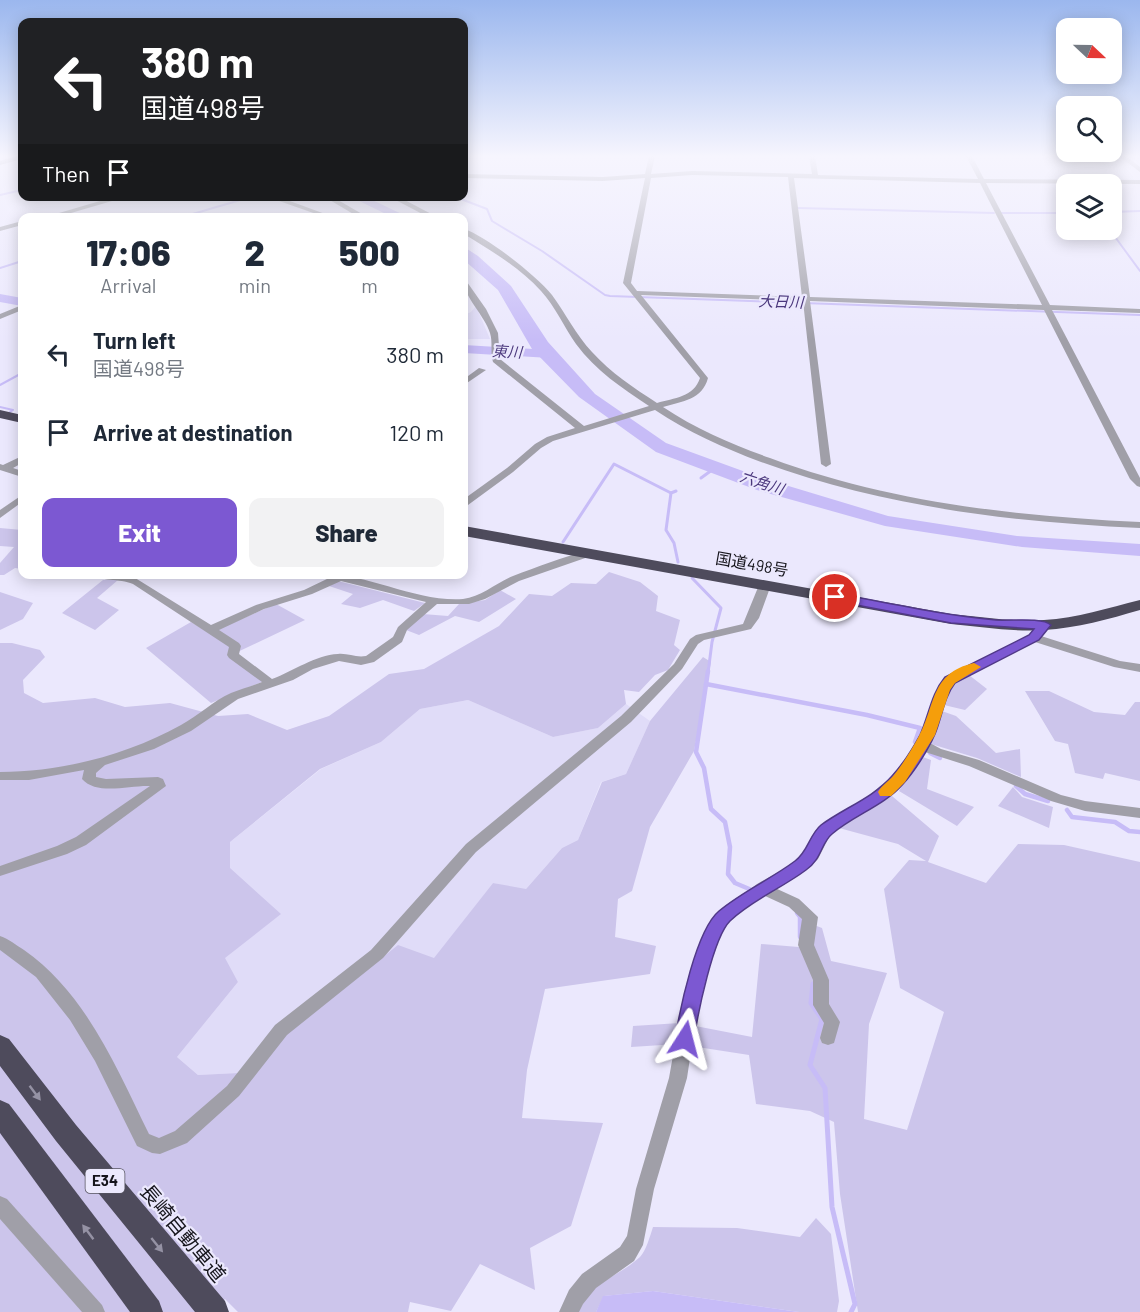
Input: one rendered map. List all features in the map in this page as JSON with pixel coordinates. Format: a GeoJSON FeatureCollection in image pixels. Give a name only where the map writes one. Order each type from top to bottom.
{"type":"FeatureCollection","features":[{"type":"Feature","properties":{"kind":"highway"},"geometry":{"type":"LineString","coordinates":[[0,414],[18,418]]}},
{"type":"Feature","properties":{"kind":"highway","name":"国道498号"},"geometry":{"type":"LineString","coordinates":[[468,532],[951,619],[1039,631],[1140,605]]}},
{"type":"Feature","properties":{"kind":"highway","name":"長崎自動車道"},"geometry":{"type":"LineString","coordinates":[[0,1046],[73,1142],[214,1312]]}},
{"type":"Feature","properties":{"kind":"highway","name":"E34"},"geometry":{"type":"LineString","coordinates":[[0,1112],[148,1312]]}},
{"type":"Feature","properties":{"kind":"street"},"geometry":{"type":"LineString","coordinates":[[468,500],[510,470],[538,446],[584,429],[691,396],[701,388],[704,378],[627,283],[640,217]]}},
{"type":"Feature","properties":{"kind":"street"},"geometry":{"type":"LineString","coordinates":[[796,217],[826,464]]}},
{"type":"Feature","properties":{"kind":"street"},"geometry":{"type":"LineString","coordinates":[[1000,217],[1135,479],[1140,484]]}},
{"type":"Feature","properties":{"kind":"street"},"geometry":{"type":"LineString","coordinates":[[0,229],[18,224]]}},
{"type":"Feature","properties":{"kind":"street"},"geometry":{"type":"LineString","coordinates":[[468,234],[534,280],[558,308],[583,347],[616,381],[654,408],[738,449],[805,473],[872,492],[997,513],[1140,525]]}},
{"type":"Feature","properties":{"kind":"street"},"geometry":{"type":"LineString","coordinates":[[468,290],[482,309],[494,333],[496,360],[584,429]]}},
{"type":"Feature","properties":{"kind":"street"},"geometry":{"type":"LineString","coordinates":[[639,296],[1140,311]]}},
{"type":"Feature","properties":{"kind":"street"},"geometry":{"type":"LineString","coordinates":[[0,317],[18,309]]}},
{"type":"Feature","properties":{"kind":"street"},"geometry":{"type":"LineString","coordinates":[[468,380],[482,370]]}},
{"type":"Feature","properties":{"kind":"street"},"geometry":{"type":"LineString","coordinates":[[3,467],[18,461]]}},
{"type":"Feature","properties":{"kind":"street"},"geometry":{"type":"LineString","coordinates":[[3,467],[18,473]]}},
{"type":"Feature","properties":{"kind":"street"},"geometry":{"type":"LineString","coordinates":[[0,514],[18,500]]}},
{"type":"Feature","properties":{"kind":"street"},"geometry":{"type":"LineString","coordinates":[[367,579],[434,601],[465,602],[481,597],[515,579],[587,554]]}},
{"type":"Feature","properties":{"kind":"street"},"geometry":{"type":"LineString","coordinates":[[130,579],[235,646],[232,655],[269,682]]}},
{"type":"Feature","properties":{"kind":"street"},"geometry":{"type":"LineString","coordinates":[[210,630],[260,607],[308,592],[328,579]]}},
{"type":"Feature","properties":{"kind":"street"},"geometry":{"type":"LineString","coordinates":[[0,942],[47,978],[71,1010],[107,1068],[143,1140],[160,1146],[181,1137],[233,1091],[281,1030],[377,954],[471,848],[626,719],[678,666],[694,642],[708,634],[727,633],[747,627],[751,623],[759,594],[765,585]]}},
{"type":"Feature","properties":{"kind":"street"},"geometry":{"type":"LineString","coordinates":[[0,776],[29,776],[100,762],[149,746],[186,728],[234,696],[269,682],[339,657],[361,661],[370,659],[398,639],[402,629],[434,601]]}},
{"type":"Feature","properties":{"kind":"street"},"geometry":{"type":"LineString","coordinates":[[569,1312],[576,1297],[589,1281],[627,1254],[636,1239],[645,1189],[678,1078],[691,999],[714,932],[723,918],[757,892],[801,866],[813,855],[826,830],[889,790],[900,778],[927,735],[943,689],[950,680],[1039,631],[1118,664],[1140,668]]}},
{"type":"Feature","properties":{"kind":"street"},"geometry":{"type":"LineString","coordinates":[[921,744],[936,752],[974,763],[1056,798],[1084,806],[1140,813]]}},
{"type":"Feature","properties":{"kind":"street"},"geometry":{"type":"LineString","coordinates":[[0,871],[81,841],[159,786],[158,782],[148,780],[124,784],[97,783],[89,779],[89,772],[100,762]]}},
{"type":"Feature","properties":{"kind":"street"},"geometry":{"type":"LineString","coordinates":[[757,892],[794,903],[810,917],[806,945],[821,980],[821,1005],[832,1022],[828,1038]]}},
{"type":"Feature","properties":{"kind":"street"},"geometry":{"type":"LineString","coordinates":[[0,1205],[95,1312]]}},
{"type":"Feature","properties":{"kind":"shaded area"},"geometry":{"type":"Polygon","coordinates":[[[476,306],[490,339],[468,339],[468,313],[476,306]]]}},
{"type":"Feature","properties":{"kind":"shaded area"},"geometry":{"type":"Polygon","coordinates":[[[0,528],[18,530],[18,568],[4,575],[0,575],[0,563],[14,547],[0,546],[0,528]]]}},
{"type":"Feature","properties":{"kind":"shaded area"},"geometry":{"type":"Polygon","coordinates":[[[609,572],[640,582],[658,596],[656,611],[680,620],[674,645],[680,650],[668,670],[655,675],[639,692],[624,690],[626,704],[598,728],[553,737],[468,700],[420,709],[381,742],[320,769],[230,842],[230,868],[281,914],[225,958],[238,982],[177,1057],[198,1075],[238,1073],[398,945],[434,958],[493,883],[526,889],[562,848],[578,840],[602,782],[626,774],[650,721],[703,657],[711,662],[694,751],[650,827],[632,891],[618,899],[615,937],[656,946],[650,974],[545,989],[527,1070],[522,1118],[603,1123],[571,1226],[530,1248],[535,1290],[480,1264],[451,1311],[410,1302],[408,1312],[238,1312],[225,1299],[213,1312],[0,1312],[0,643],[12,643],[40,650],[45,657],[23,680],[24,693],[43,703],[95,698],[125,707],[170,703],[218,716],[248,714],[287,730],[329,716],[389,674],[424,669],[499,626],[529,594],[552,596],[571,583],[596,584],[609,572]]]}},
{"type":"Feature","properties":{"kind":"shaded area"},"geometry":{"type":"Polygon","coordinates":[[[103,580],[118,580],[97,598],[119,610],[95,630],[62,613],[103,580]]]}},
{"type":"Feature","properties":{"kind":"shaded area"},"geometry":{"type":"Polygon","coordinates":[[[338,581],[425,603],[414,611],[383,600],[360,608],[341,604],[353,594],[329,586],[338,581]]]}},
{"type":"Feature","properties":{"kind":"shaded area"},"geometry":{"type":"Polygon","coordinates":[[[500,590],[516,599],[479,622],[455,616],[419,635],[406,630],[423,614],[448,616],[459,604],[485,600],[500,590]]]}},
{"type":"Feature","properties":{"kind":"shaded area"},"geometry":{"type":"Polygon","coordinates":[[[0,592],[33,603],[23,619],[0,630],[0,592]]]}},
{"type":"Feature","properties":{"kind":"shaded area"},"geometry":{"type":"Polygon","coordinates":[[[276,604],[305,620],[229,656],[264,681],[211,703],[146,648],[191,622],[209,633],[276,604]]]}},
{"type":"Feature","properties":{"kind":"shaded area"},"geometry":{"type":"Polygon","coordinates":[[[969,675],[987,689],[965,710],[944,705],[952,685],[969,675]]]}},
{"type":"Feature","properties":{"kind":"shaded area"},"geometry":{"type":"Polygon","coordinates":[[[1025,691],[1049,691],[1094,712],[1125,715],[1135,702],[1140,702],[1140,781],[1105,773],[1103,779],[1075,773],[1068,744],[1055,741],[1025,691]]]}},
{"type":"Feature","properties":{"kind":"shaded area"},"geometry":{"type":"Polygon","coordinates":[[[468,700],[553,737],[598,728],[626,704],[650,721],[626,774],[601,782],[578,840],[562,848],[525,890],[493,883],[434,959],[238,1073],[198,1075],[177,1057],[238,982],[224,959],[230,842],[321,769],[381,742],[420,709],[468,700]]]}},
{"type":"Feature","properties":{"kind":"shaded area"},"geometry":{"type":"Polygon","coordinates":[[[939,710],[956,716],[996,753],[1020,749],[1021,777],[977,758],[931,744],[939,710]]]}},
{"type":"Feature","properties":{"kind":"shaded area"},"geometry":{"type":"Polygon","coordinates":[[[920,756],[931,760],[927,789],[974,807],[957,826],[899,791],[920,756]]]}},
{"type":"Feature","properties":{"kind":"shaded area"},"geometry":{"type":"Polygon","coordinates":[[[1013,787],[1022,797],[1053,807],[1049,828],[998,806],[1013,787]]]}},
{"type":"Feature","properties":{"kind":"shaded area"},"geometry":{"type":"Polygon","coordinates":[[[892,796],[939,836],[928,862],[986,883],[1018,844],[1064,845],[1140,862],[1140,1312],[858,1312],[840,1194],[834,1122],[810,1111],[756,1104],[749,1055],[678,1044],[631,1047],[633,1026],[680,1023],[752,1037],[761,944],[811,948],[814,925],[822,928],[831,961],[887,973],[869,1024],[864,1119],[907,1130],[944,1012],[900,988],[884,889],[909,860],[926,861],[898,844],[839,828],[892,796]]]}},
{"type":"Feature","properties":{"kind":"shaded area"},"geometry":{"type":"Polygon","coordinates":[[[816,1218],[831,1234],[839,1301],[837,1312],[799,1312],[653,1291],[604,1296],[596,1312],[577,1312],[590,1293],[640,1257],[653,1227],[737,1228],[800,1237],[816,1218]]]}},
{"type":"Feature","properties":{"kind":"water","name":"六角川"},"geometry":{"type":"Polygon","coordinates":[[[468,250],[511,286],[548,342],[595,394],[666,443],[762,478],[888,516],[1017,536],[1140,544],[1140,556],[1022,547],[885,526],[757,490],[656,452],[579,397],[532,349],[498,290],[468,264],[468,250]]]}},
{"type":"Feature","properties":{"kind":"water"},"geometry":{"type":"Polygon","coordinates":[[[653,1291],[799,1312],[596,1312],[603,1296],[653,1291]]]}},
{"type":"Feature","properties":{"kind":"waterway","name":"大日川"},"geometry":{"type":"LineString","coordinates":[[490,217],[492,221],[542,251],[605,295],[610,296],[1140,315]]}},
{"type":"Feature","properties":{"kind":"waterway"},"geometry":{"type":"LineString","coordinates":[[1117,240],[1140,271]]}},
{"type":"Feature","properties":{"kind":"waterway"},"geometry":{"type":"LineString","coordinates":[[0,268],[18,262]]}},
{"type":"Feature","properties":{"kind":"waterway","name":"東川"},"geometry":{"type":"LineString","coordinates":[[0,298],[18,301]]}},
{"type":"Feature","properties":{"kind":"waterway","name":"東川"},"geometry":{"type":"LineString","coordinates":[[468,349],[550,354]]}},
{"type":"Feature","properties":{"kind":"waterway"},"geometry":{"type":"LineString","coordinates":[[0,385],[18,375]]}},
{"type":"Feature","properties":{"kind":"waterway"},"geometry":{"type":"LineString","coordinates":[[0,407],[13,410],[10,412]]}},
{"type":"Feature","properties":{"kind":"waterway"},"geometry":{"type":"LineString","coordinates":[[563,542],[614,464],[671,493]]}},
{"type":"Feature","properties":{"kind":"waterway"},"geometry":{"type":"LineString","coordinates":[[701,478],[712,470]]}},
{"type":"Feature","properties":{"kind":"waterway"},"geometry":{"type":"LineString","coordinates":[[671,493],[676,491]]}},
{"type":"Feature","properties":{"kind":"waterway"},"geometry":{"type":"LineString","coordinates":[[671,493],[666,530],[674,543],[678,562]]}},
{"type":"Feature","properties":{"kind":"waterway"},"geometry":{"type":"LineString","coordinates":[[692,578],[721,608],[712,642],[708,673]]}},
{"type":"Feature","properties":{"kind":"waterway"},"geometry":{"type":"LineString","coordinates":[[706,684],[708,671]]}},
{"type":"Feature","properties":{"kind":"waterway"},"geometry":{"type":"LineString","coordinates":[[706,684],[867,715],[920,728],[915,742]]}},
{"type":"Feature","properties":{"kind":"waterway"},"geometry":{"type":"LineString","coordinates":[[706,684],[696,752],[704,768],[711,809],[725,822],[730,847],[728,874],[735,883],[754,891]]}},
{"type":"Feature","properties":{"kind":"waterway"},"geometry":{"type":"LineString","coordinates":[[930,753],[940,758]]}},
{"type":"Feature","properties":{"kind":"waterway"},"geometry":{"type":"LineString","coordinates":[[1016,786],[1025,794],[1048,801]]}},
{"type":"Feature","properties":{"kind":"waterway"},"geometry":{"type":"LineString","coordinates":[[1067,810],[1072,817],[1115,822],[1129,831],[1140,832]]}},
{"type":"Feature","properties":{"kind":"waterway"},"geometry":{"type":"LineString","coordinates":[[797,913],[800,917],[800,937]]}},
{"type":"Feature","properties":{"kind":"waterway"},"geometry":{"type":"LineString","coordinates":[[813,984],[811,1003],[822,1019],[810,1065],[825,1088],[832,1207],[855,1304],[851,1312]]}},
{"type":"Feature","properties":{"kind":"slow traffic"},"geometry":{"type":"LineString","coordinates":[[886,792],[900,778],[927,735],[943,689],[950,680],[974,667]]}},
{"type":"Feature","properties":{"kind":"route"},"geometry":{"type":"LineString","coordinates":[[685,1039],[691,999],[714,932],[723,918],[762,888],[801,866],[813,855],[826,830],[889,790],[900,778],[927,735],[935,708],[943,689],[950,680],[1034,638],[1044,625],[999,624],[951,619],[835,597]]}}]}
